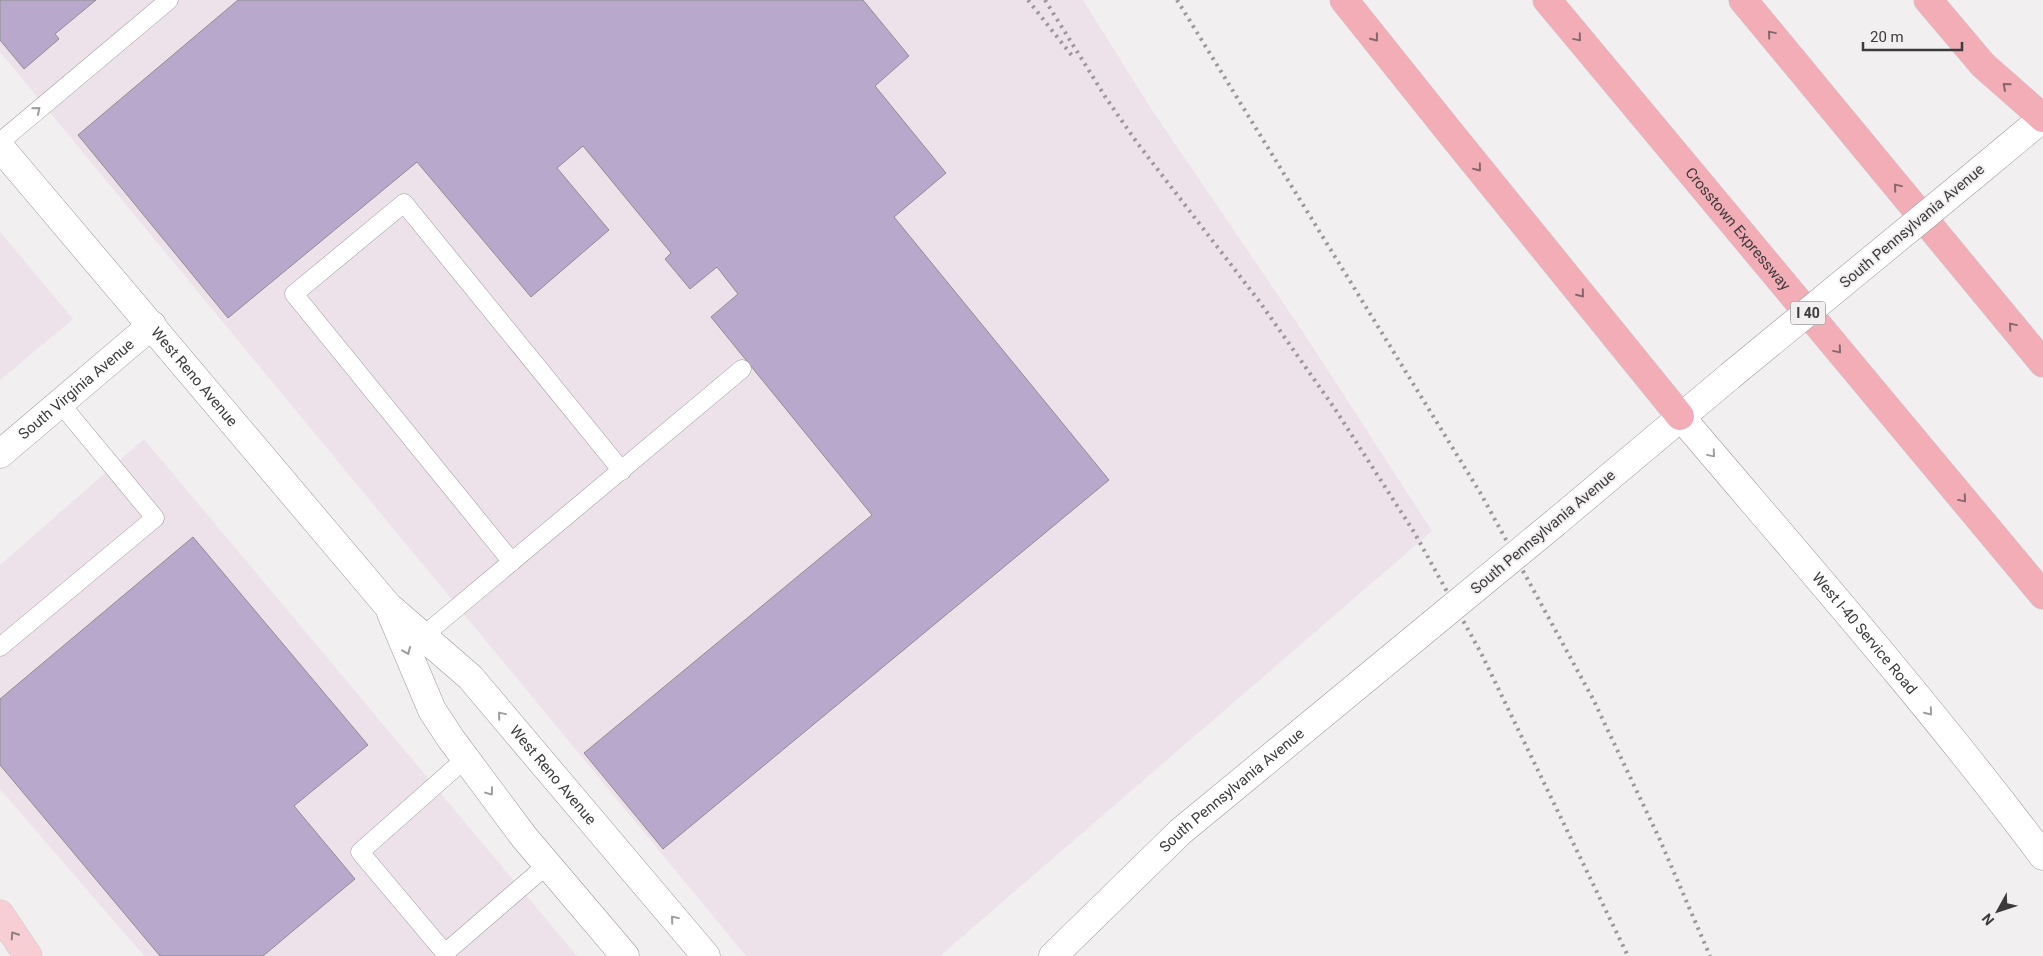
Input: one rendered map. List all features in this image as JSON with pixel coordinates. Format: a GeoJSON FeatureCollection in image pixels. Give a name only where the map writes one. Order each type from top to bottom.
{"type":"FeatureCollection","features":[{"type":"Feature","properties":{"kind":"highway"},"geometry":{"type":"LineString","coordinates":[[1344,0],[1680,416]]}},
{"type":"Feature","properties":{"kind":"highway","name":"Crosstown Expressway"},"geometry":{"type":"LineString","coordinates":[[1547,0],[2043,596]]}},
{"type":"Feature","properties":{"kind":"highway"},"geometry":{"type":"LineString","coordinates":[[1743,0],[2043,363]]}},
{"type":"Feature","properties":{"kind":"highway"},"geometry":{"type":"LineString","coordinates":[[1928,0],[1982,65],[2043,118]]}},
{"type":"Feature","properties":{"kind":"main road"},"geometry":{"type":"LineString","coordinates":[[2043,112],[2043,118]]}},
{"type":"Feature","properties":{"kind":"main road","name":"South Pennsylvania Avenue"},"geometry":{"type":"LineString","coordinates":[[1053,956],[1180,832],[1556,522],[1680,416],[2043,118]]}},
{"type":"Feature","properties":{"kind":"main road","name":"West Reno Avenue"},"geometry":{"type":"LineString","coordinates":[[0,147],[388,606],[470,677],[706,956]]}},
{"type":"Feature","properties":{"kind":"main road","name":"South Virginia Avenue"},"geometry":{"type":"LineString","coordinates":[[0,454],[152,325]]}},
{"type":"Feature","properties":{"kind":"main road","name":"West I-40 Service Road"},"geometry":{"type":"LineString","coordinates":[[1680,416],[1861,630],[2001,800],[2043,856]]}},
{"type":"Feature","properties":{"kind":"main road","name":"West Reno Avenue"},"geometry":{"type":"LineString","coordinates":[[388,606],[432,710],[465,759],[547,865],[625,956]]}},
{"type":"Feature","properties":{"kind":"main road"},"geometry":{"type":"LineString","coordinates":[[0,914],[28,956]]}},
{"type":"Feature","properties":{"kind":"lane"},"geometry":{"type":"LineString","coordinates":[[0,142],[169,0]]}},
{"type":"Feature","properties":{"kind":"lane"},"geometry":{"type":"LineString","coordinates":[[512,562],[294,294],[374,227],[404,203],[622,471]]}},
{"type":"Feature","properties":{"kind":"lane"},"geometry":{"type":"LineString","coordinates":[[423,636],[742,369]]}},
{"type":"Feature","properties":{"kind":"lane"},"geometry":{"type":"LineString","coordinates":[[0,647],[154,518],[60,403]]}},
{"type":"Feature","properties":{"kind":"lane"},"geometry":{"type":"LineString","coordinates":[[465,759],[360,852],[443,955],[547,865]]}},
{"type":"Feature","properties":{"kind":"shaded area"},"geometry":{"type":"Polygon","coordinates":[[[0,0],[1083,0],[1150,107],[1303,332],[1432,531],[940,956],[746,956],[0,52],[0,0]]]}},
{"type":"Feature","properties":{"kind":"shaded area"},"geometry":{"type":"Polygon","coordinates":[[[0,232],[73,319],[0,380],[0,232]]]}},
{"type":"Feature","properties":{"kind":"shaded area"},"geometry":{"type":"Polygon","coordinates":[[[144,439],[577,956],[144,956],[0,789],[0,565],[144,439]]]}},
{"type":"Feature","properties":{"kind":"building"},"geometry":{"type":"Polygon","coordinates":[[[0,0],[96,0],[55,34],[59,39],[24,69],[0,40],[0,0]]]}},
{"type":"Feature","properties":{"kind":"building"},"geometry":{"type":"Polygon","coordinates":[[[238,0],[863,0],[909,56],[875,86],[946,173],[894,217],[1109,480],[663,849],[584,753],[872,515],[711,317],[738,294],[717,267],[690,289],[665,259],[671,253],[583,146],[557,168],[609,230],[531,297],[417,162],[228,318],[78,135],[238,0]]]}},
{"type":"Feature","properties":{"kind":"building"},"geometry":{"type":"Polygon","coordinates":[[[193,537],[368,745],[294,806],[355,879],[263,956],[160,956],[0,765],[0,699],[193,537]]]}},
{"type":"Feature","properties":{"kind":"railway"},"geometry":{"type":"LineString","coordinates":[[1028,0],[1073,57]]}},
{"type":"Feature","properties":{"kind":"railway"},"geometry":{"type":"LineString","coordinates":[[1045,0],[1106,98],[1138,144],[1259,301],[1335,409],[1414,532],[1481,653],[1628,956]]}},
{"type":"Feature","properties":{"kind":"railway"},"geometry":{"type":"LineString","coordinates":[[1177,0],[1481,494],[1593,699],[1660,840],[1710,956]]}}]}
